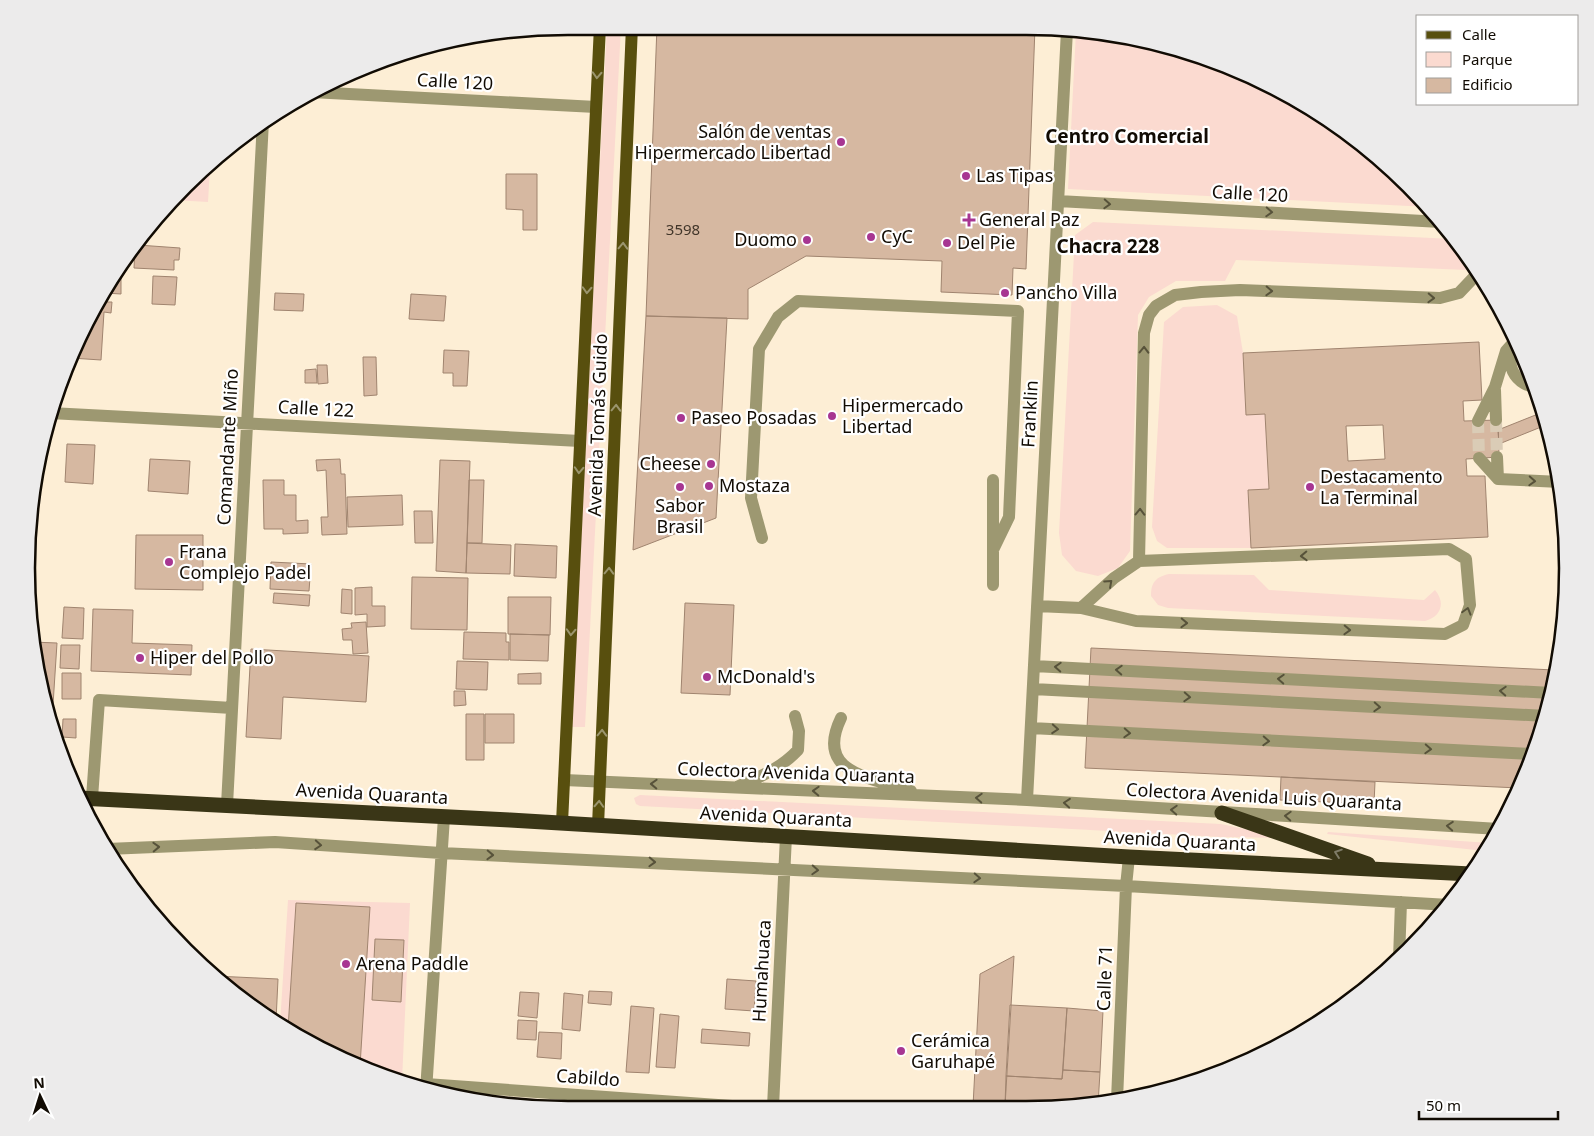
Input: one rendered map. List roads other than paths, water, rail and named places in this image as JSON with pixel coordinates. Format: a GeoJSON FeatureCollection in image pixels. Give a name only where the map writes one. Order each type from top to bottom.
{"type":"FeatureCollection","features":[{"type":"Feature","properties":{"kind":"highway","name":"Avenida Quaranta"},"geometry":{"type":"LineString","coordinates":[[87,798],[786,836],[1129,857],[1462,873]]}},
{"type":"Feature","properties":{"kind":"highway"},"geometry":{"type":"LineString","coordinates":[[1222,813],[1384,869]]}},
{"type":"Feature","properties":{"kind":"main road","name":"Avenida Tomás Guido"},"geometry":{"type":"LineString","coordinates":[[562,824],[600,35]]}},
{"type":"Feature","properties":{"kind":"main road","name":"Avenida Tomás Guido"},"geometry":{"type":"LineString","coordinates":[[598,826],[632,35]]}},
{"type":"Feature","properties":{"kind":"street","name":"Franklin"},"geometry":{"type":"LineString","coordinates":[[1028,800],[1066,37]]}},
{"type":"Feature","properties":{"kind":"street","name":"Calle 120"},"geometry":{"type":"LineString","coordinates":[[327,93],[596,107]]}},
{"type":"Feature","properties":{"kind":"street","name":"Comandante Miño"},"geometry":{"type":"LineString","coordinates":[[227,805],[262,132]]}},
{"type":"Feature","properties":{"kind":"street","name":"Calle 120"},"geometry":{"type":"LineString","coordinates":[[1058,201],[1431,221]]}},
{"type":"Feature","properties":{"kind":"street"},"geometry":{"type":"LineString","coordinates":[[1139,561],[1144,332],[1149,316],[1156,306],[1175,296],[1240,290],[1440,298],[1460,292],[1473,278]]}},
{"type":"Feature","properties":{"kind":"street"},"geometry":{"type":"LineString","coordinates":[[762,538],[751,498],[759,349],[778,317],[798,301],[1018,311],[1018,355],[1009,517],[993,550]]}},
{"type":"Feature","properties":{"kind":"street"},"geometry":{"type":"LineString","coordinates":[[1478,421],[1495,387],[1506,351],[1510,347]]}},
{"type":"Feature","properties":{"kind":"street"},"geometry":{"type":"LineString","coordinates":[[1511,349],[1509,361],[1512,371],[1522,383],[1526,384]]}},
{"type":"Feature","properties":{"kind":"street"},"geometry":{"type":"LineString","coordinates":[[1495,387],[1496,420]]}},
{"type":"Feature","properties":{"kind":"street","name":"Calle 122"},"geometry":{"type":"LineString","coordinates":[[58,413],[580,440]]}},
{"type":"Feature","properties":{"kind":"street"},"geometry":{"type":"LineString","coordinates":[[1497,457],[1498,479]]}},
{"type":"Feature","properties":{"kind":"street"},"geometry":{"type":"LineString","coordinates":[[1479,458],[1498,479],[1552,482]]}},
{"type":"Feature","properties":{"kind":"street"},"geometry":{"type":"LineString","coordinates":[[993,480],[994,585]]}},
{"type":"Feature","properties":{"kind":"street"},"geometry":{"type":"LineString","coordinates":[[1037,606],[1081,608],[1136,621],[1444,634],[1463,625],[1470,605],[1466,559],[1449,549],[1139,561],[1114,578],[1081,608]]}},
{"type":"Feature","properties":{"kind":"street"},"geometry":{"type":"LineString","coordinates":[[1034,666],[1544,693]]}},
{"type":"Feature","properties":{"kind":"street"},"geometry":{"type":"LineString","coordinates":[[1033,689],[1538,716]]}},
{"type":"Feature","properties":{"kind":"street"},"geometry":{"type":"LineString","coordinates":[[86,796],[99,700],[232,708]]}},
{"type":"Feature","properties":{"kind":"street"},"geometry":{"type":"LineString","coordinates":[[734,788],[769,774],[787,762],[798,750],[799,731],[795,716]]}},
{"type":"Feature","properties":{"kind":"street"},"geometry":{"type":"LineString","coordinates":[[841,718],[834,732],[833,750],[838,761],[848,769],[925,795]]}},
{"type":"Feature","properties":{"kind":"street"},"geometry":{"type":"LineString","coordinates":[[1031,728],[1525,754]]}},
{"type":"Feature","properties":{"kind":"street","name":"Colectora Avenida Quaranta"},"geometry":{"type":"LineString","coordinates":[[564,780],[1028,800]]}},
{"type":"Feature","properties":{"kind":"street","name":"Colectora Avenida Luis Quaranta"},"geometry":{"type":"LineString","coordinates":[[1028,800],[1491,829]]}},
{"type":"Feature","properties":{"kind":"street"},"geometry":{"type":"LineString","coordinates":[[426,1082],[444,817]]}},
{"type":"Feature","properties":{"kind":"street","name":"Humahuaca"},"geometry":{"type":"LineString","coordinates":[[773,1101],[786,836]]}},
{"type":"Feature","properties":{"kind":"street"},"geometry":{"type":"LineString","coordinates":[[115,849],[275,842],[441,853],[784,868],[1439,904]]}},
{"type":"Feature","properties":{"kind":"street","name":"Calle 71"},"geometry":{"type":"LineString","coordinates":[[1117,1093],[1126,886],[1129,857]]}},
{"type":"Feature","properties":{"kind":"street"},"geometry":{"type":"LineString","coordinates":[[1399,949],[1401,902]]}},
{"type":"Feature","properties":{"kind":"street","name":"Cabildo"},"geometry":{"type":"LineString","coordinates":[[455,1089],[650,1101]]}},
{"type":"Feature","properties":{"kind":"tunnel"},"geometry":{"type":"LineString","coordinates":[[1496,420],[1497,457]]}},
{"type":"Feature","properties":{"kind":"tunnel"},"geometry":{"type":"LineString","coordinates":[[1478,421],[1479,458]]}},
{"type":"Feature","properties":{"kind":"place","name":"Salón de ventas Hipermercado Libertad"},"geometry":{"type":"Point","coordinates":[841,142]}},
{"type":"Feature","properties":{"kind":"place","name":"Las Tipas"},"geometry":{"type":"Point","coordinates":[966,176]}},
{"type":"Feature","properties":{"kind":"place","name":"General Paz"},"geometry":{"type":"Point","coordinates":[969,220]}},
{"type":"Feature","properties":{"kind":"place","name":"CyC"},"geometry":{"type":"Point","coordinates":[871,237]}},
{"type":"Feature","properties":{"kind":"place","name":"Duomo"},"geometry":{"type":"Point","coordinates":[807,240]}},
{"type":"Feature","properties":{"kind":"place","name":"Del Pie"},"geometry":{"type":"Point","coordinates":[947,243]}},
{"type":"Feature","properties":{"kind":"place","name":"Pancho Villa"},"geometry":{"type":"Point","coordinates":[1005,293]}},
{"type":"Feature","properties":{"kind":"place","name":"Hipermercado Libertad"},"geometry":{"type":"Point","coordinates":[832,416]}},
{"type":"Feature","properties":{"kind":"place","name":"Paseo Posadas"},"geometry":{"type":"Point","coordinates":[681,418]}},
{"type":"Feature","properties":{"kind":"place","name":"Cheese"},"geometry":{"type":"Point","coordinates":[711,464]}},
{"type":"Feature","properties":{"kind":"place","name":"Mostaza"},"geometry":{"type":"Point","coordinates":[709,486]}},
{"type":"Feature","properties":{"kind":"place","name":"Sabor Brasil"},"geometry":{"type":"Point","coordinates":[680,487]}},
{"type":"Feature","properties":{"kind":"place","name":"Destacamento La Terminal"},"geometry":{"type":"Point","coordinates":[1310,487]}},
{"type":"Feature","properties":{"kind":"place","name":"Frana Complejo Padel"},"geometry":{"type":"Point","coordinates":[169,562]}},
{"type":"Feature","properties":{"kind":"place","name":"Hiper del Pollo"},"geometry":{"type":"Point","coordinates":[140,658]}},
{"type":"Feature","properties":{"kind":"place","name":"McDonald's"},"geometry":{"type":"Point","coordinates":[707,677]}},
{"type":"Feature","properties":{"kind":"place","name":"Arena Paddle"},"geometry":{"type":"Point","coordinates":[346,964]}},
{"type":"Feature","properties":{"kind":"place","name":"Cerámica Garuhapé"},"geometry":{"type":"Point","coordinates":[901,1051]}},
{"type":"Feature","properties":{"kind":"district","name":"Centro Comercial"},"geometry":{"type":"Point","coordinates":[1127,136]}},
{"type":"Feature","properties":{"kind":"district","name":"Chacra 228"},"geometry":{"type":"Point","coordinates":[1108,246]}}]}
